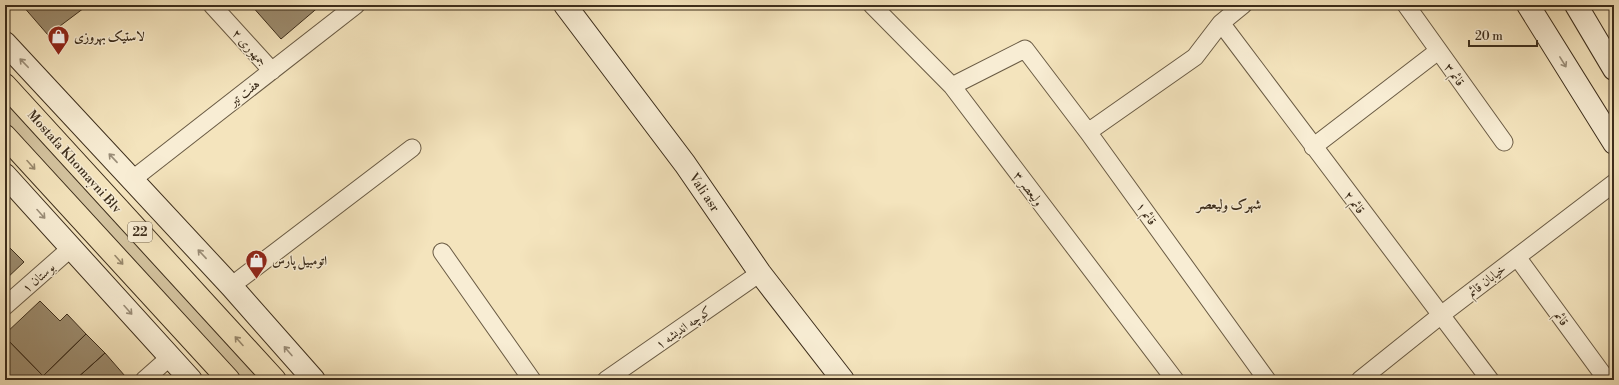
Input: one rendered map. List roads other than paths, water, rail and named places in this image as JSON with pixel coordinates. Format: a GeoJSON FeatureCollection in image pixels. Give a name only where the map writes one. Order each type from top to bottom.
{"type":"FeatureCollection","features":[{"type":"Feature","properties":{"kind":"main road","name":"Vali asr"},"geometry":{"type":"LineString","coordinates":[[565,5],[685,164],[760,273],[843,380]]}},
{"type":"Feature","properties":{"kind":"main road"},"geometry":{"type":"LineString","coordinates":[[1528,5],[1614,143]]}},
{"type":"Feature","properties":{"kind":"main road"},"geometry":{"type":"LineString","coordinates":[[1576,5],[1614,69]]}},
{"type":"Feature","properties":{"kind":"main road"},"geometry":{"type":"LineString","coordinates":[[5,43],[133,179],[231,286],[314,380]]}},
{"type":"Feature","properties":{"kind":"main road","name":"Mostafa Khomayni Blv"},"geometry":{"type":"LineString","coordinates":[[5,84],[275,380]]}},
{"type":"Feature","properties":{"kind":"main road","name":"22"},"geometry":{"type":"LineString","coordinates":[[5,136],[228,380]]}},
{"type":"Feature","properties":{"kind":"main road"},"geometry":{"type":"LineString","coordinates":[[5,175],[191,380]]}},
{"type":"Feature","properties":{"kind":"street","name":"جمهوری ۲"},"geometry":{"type":"LineString","coordinates":[[212,5],[272,71]]}},
{"type":"Feature","properties":{"kind":"street","name":"هفت تیر"},"geometry":{"type":"LineString","coordinates":[[133,179],[356,5]]}},
{"type":"Feature","properties":{"kind":"street","name":"ولیعصر ۳"},"geometry":{"type":"LineString","coordinates":[[872,5],[952,86],[1175,380]]}},
{"type":"Feature","properties":{"kind":"street"},"geometry":{"type":"LineString","coordinates":[[1088,132],[1196,57],[1221,23],[1243,5]]}},
{"type":"Feature","properties":{"kind":"street","name":"قائم ۳"},"geometry":{"type":"LineString","coordinates":[[1406,5],[1504,142]]}},
{"type":"Feature","properties":{"kind":"street","name":"قائم ۲"},"geometry":{"type":"LineString","coordinates":[[1221,23],[1490,380]]}},
{"type":"Feature","properties":{"kind":"street","name":"قائم ۱"},"geometry":{"type":"LineString","coordinates":[[952,86],[1025,49],[1088,132],[1267,380]]}},
{"type":"Feature","properties":{"kind":"street"},"geometry":{"type":"LineString","coordinates":[[1313,147],[1438,51]]}},
{"type":"Feature","properties":{"kind":"street"},"geometry":{"type":"LineString","coordinates":[[231,286],[412,148]]}},
{"type":"Feature","properties":{"kind":"street","name":"خیابان قائم"},"geometry":{"type":"LineString","coordinates":[[1360,380],[1441,315],[1614,183]]}},
{"type":"Feature","properties":{"kind":"street","name":"بوستان ۱"},"geometry":{"type":"LineString","coordinates":[[5,306],[71,248]]}},
{"type":"Feature","properties":{"kind":"street"},"geometry":{"type":"LineString","coordinates":[[442,252],[532,380]]}},
{"type":"Feature","properties":{"kind":"street","name":"قائم"},"geometry":{"type":"LineString","coordinates":[[1517,257],[1607,380]]}},
{"type":"Feature","properties":{"kind":"street","name":"کوچه اندیشه ۱"},"geometry":{"type":"LineString","coordinates":[[606,380],[760,273]]}},
{"type":"Feature","properties":{"kind":"street"},"geometry":{"type":"LineString","coordinates":[[144,380],[170,357]]}},
{"type":"Feature","properties":{"kind":"place","name":"لاستیک بهروزی"},"geometry":{"type":"Point","coordinates":[59,56]}},
{"type":"Feature","properties":{"kind":"place","name":"اتومبیل پارس"},"geometry":{"type":"Point","coordinates":[256,280]}},
{"type":"Feature","properties":{"kind":"district","name":"شهرک ولیعصر"},"geometry":{"type":"Point","coordinates":[1229,204]}}]}
